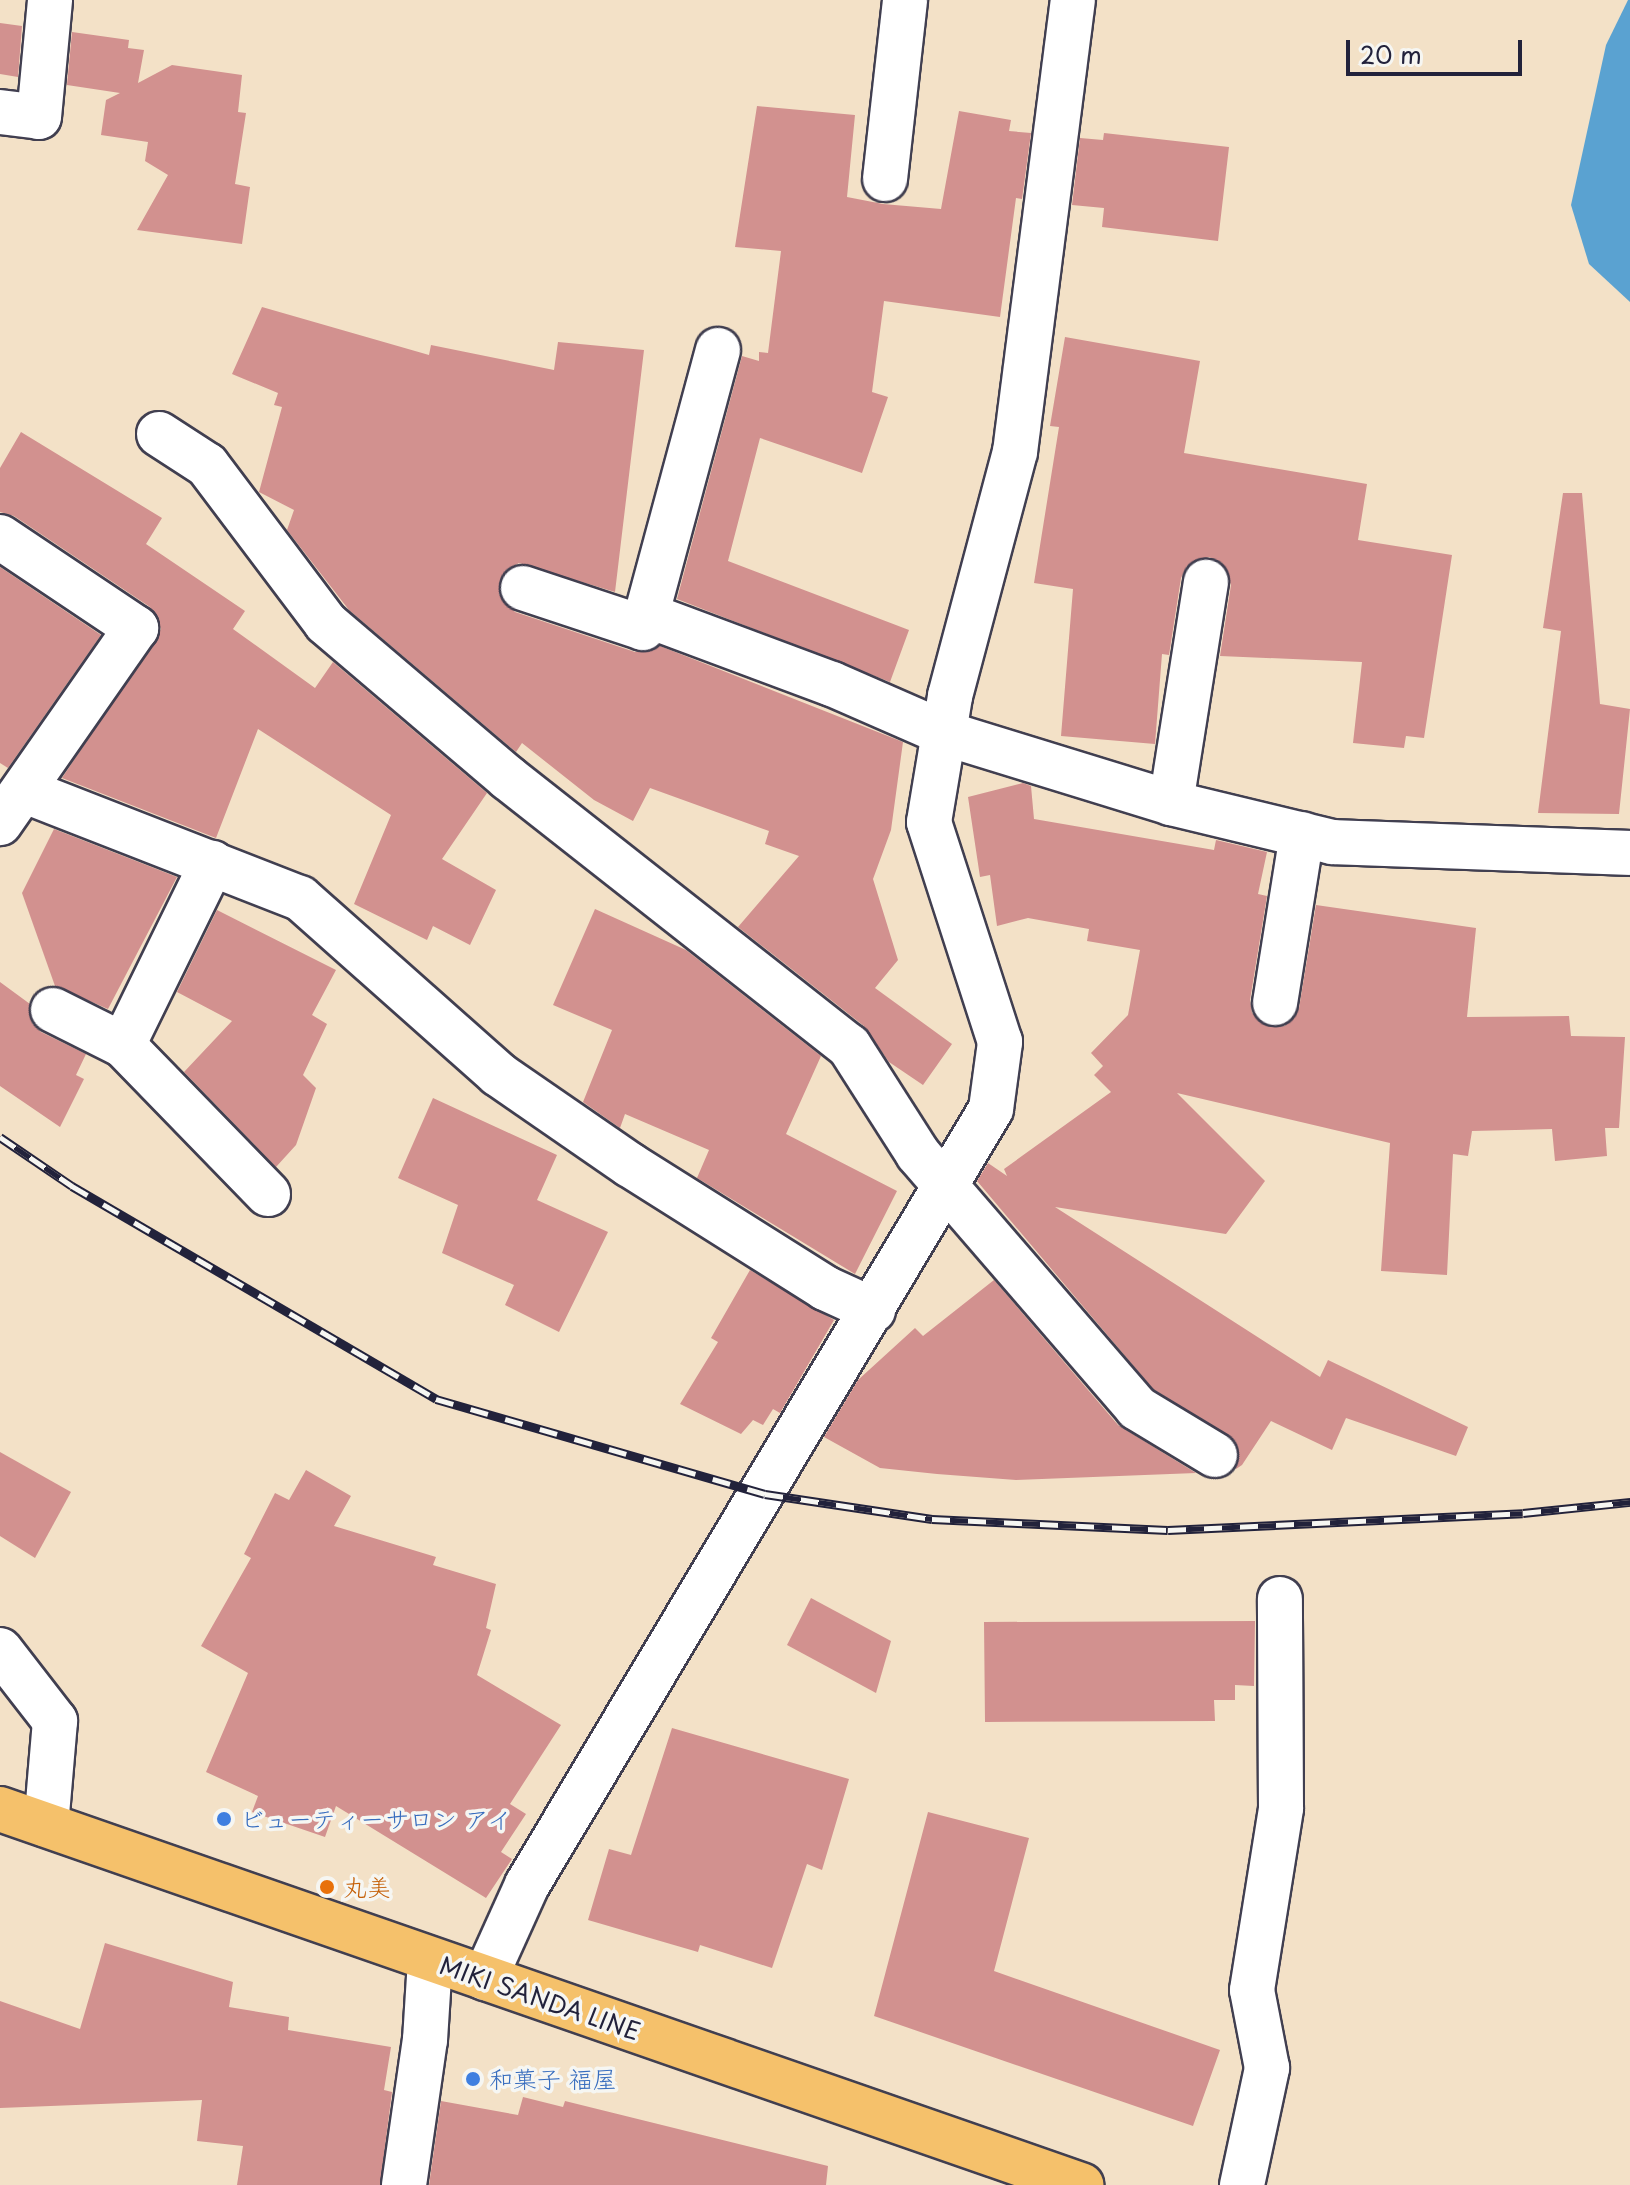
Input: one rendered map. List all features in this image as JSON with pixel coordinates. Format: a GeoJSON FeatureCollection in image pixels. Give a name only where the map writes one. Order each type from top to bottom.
{"type":"FeatureCollection","features":[{"type":"Feature","properties":{"kind":"main road","name":"MIKI SANDA LINE"},"geometry":{"type":"LineString","coordinates":[[0,1809],[1081,2185]]}},
{"type":"Feature","properties":{"kind":"street"},"geometry":{"type":"LineString","coordinates":[[0,112],[39,117],[50,0]]}},
{"type":"Feature","properties":{"kind":"street"},"geometry":{"type":"LineString","coordinates":[[885,179],[905,0]]}},
{"type":"Feature","properties":{"kind":"street"},"geometry":{"type":"LineString","coordinates":[[485,1978],[527,1885],[991,1109],[1000,1042],[929,822],[944,733],[1015,452],[1073,0]]}},
{"type":"Feature","properties":{"kind":"street"},"geometry":{"type":"LineString","coordinates":[[523,588],[643,628],[718,350]]}},
{"type":"Feature","properties":{"kind":"street"},"geometry":{"type":"LineString","coordinates":[[159,434],[207,465],[326,623],[508,778],[849,1046],[918,1154],[948,1184],[1137,1408],[1215,1455]]}},
{"type":"Feature","properties":{"kind":"street"},"geometry":{"type":"LineString","coordinates":[[0,537],[136,628],[12,807],[212,863],[300,898],[498,1074],[825,1288],[873,1310]]}},
{"type":"Feature","properties":{"kind":"street"},"geometry":{"type":"LineString","coordinates":[[1171,803],[1206,582]]}},
{"type":"Feature","properties":{"kind":"street"},"geometry":{"type":"LineString","coordinates":[[647,615],[832,684],[944,733],[1171,803],[1332,842],[1630,853]]}},
{"type":"Feature","properties":{"kind":"street"},"geometry":{"type":"LineString","coordinates":[[1275,1003],[1302,834]]}},
{"type":"Feature","properties":{"kind":"street"},"geometry":{"type":"LineString","coordinates":[[123,1045],[212,863]]}},
{"type":"Feature","properties":{"kind":"street"},"geometry":{"type":"LineString","coordinates":[[53,1010],[123,1045],[268,1194]]}},
{"type":"Feature","properties":{"kind":"street"},"geometry":{"type":"LineString","coordinates":[[1242,2185],[1267,2068],[1252,1990],[1281,1808],[1280,1599]]}},
{"type":"Feature","properties":{"kind":"street"},"geometry":{"type":"LineString","coordinates":[[0,1650],[55,1721],[46,1825]]}},
{"type":"Feature","properties":{"kind":"street"},"geometry":{"type":"LineString","coordinates":[[404,2185],[425,2040],[430,1960]]}},
{"type":"Feature","properties":{"kind":"water"},"geometry":{"type":"Polygon","coordinates":[[[1628,0],[1630,302],[1589,264],[1571,205],[1606,45],[1628,0]]]}},
{"type":"Feature","properties":{"kind":"building"},"geometry":{"type":"Polygon","coordinates":[[[0,23],[22,26],[18,77],[0,74],[0,23]]]}},
{"type":"Feature","properties":{"kind":"building"},"geometry":{"type":"Polygon","coordinates":[[[72,32],[129,40],[128,48],[144,50],[138,83],[172,65],[242,75],[238,112],[246,113],[235,184],[250,187],[242,244],[137,230],[168,175],[145,161],[148,142],[101,135],[106,100],[120,93],[67,85],[72,32]]]}},
{"type":"Feature","properties":{"kind":"building"},"geometry":{"type":"Polygon","coordinates":[[[757,106],[855,115],[847,197],[883,204],[941,209],[959,111],[1011,120],[1009,131],[1031,133],[1022,199],[1016,198],[1000,317],[884,301],[872,392],[888,397],[862,473],[760,438],[728,561],[909,630],[890,682],[677,599],[742,356],[759,361],[759,352],[768,353],[781,251],[735,247],[757,106]]]}},
{"type":"Feature","properties":{"kind":"building"},"geometry":{"type":"Polygon","coordinates":[[[1104,133],[1229,147],[1218,241],[1102,227],[1104,208],[1072,205],[1080,138],[1103,140],[1104,133]]]}},
{"type":"Feature","properties":{"kind":"building"},"geometry":{"type":"Polygon","coordinates":[[[262,307],[429,355],[431,345],[554,370],[558,342],[644,350],[615,592],[519,563],[506,570],[499,594],[515,612],[635,652],[660,646],[903,742],[891,830],[873,879],[898,960],[875,988],[952,1044],[923,1085],[889,1062],[864,1026],[738,927],[799,856],[765,844],[769,831],[650,788],[633,821],[594,800],[522,743],[516,752],[349,610],[287,530],[294,510],[259,492],[282,407],[274,405],[278,393],[232,374],[262,307]]]}},
{"type":"Feature","properties":{"kind":"building"},"geometry":{"type":"Polygon","coordinates":[[[1065,337],[1200,361],[1184,453],[1367,484],[1358,540],[1452,555],[1424,738],[1406,736],[1404,748],[1353,743],[1362,662],[1220,656],[1231,585],[1222,563],[1209,557],[1187,566],[1181,578],[1169,655],[1162,654],[1155,744],[1061,736],[1073,589],[1034,583],[1059,427],[1050,426],[1065,337]]]}},
{"type":"Feature","properties":{"kind":"building"},"geometry":{"type":"Polygon","coordinates":[[[21,432],[162,518],[146,544],[245,611],[233,629],[315,688],[333,662],[487,793],[442,859],[496,890],[470,945],[433,926],[427,940],[354,904],[391,815],[258,729],[216,838],[62,778],[161,629],[150,607],[14,516],[0,512],[0,468],[21,432]]]}},
{"type":"Feature","properties":{"kind":"building"},"geometry":{"type":"Polygon","coordinates":[[[1563,493],[1582,493],[1600,704],[1630,709],[1619,814],[1538,813],[1561,631],[1543,628],[1563,493]]]}},
{"type":"Feature","properties":{"kind":"building"},"geometry":{"type":"Polygon","coordinates":[[[0,567],[101,635],[8,768],[0,763],[0,567]]]}},
{"type":"Feature","properties":{"kind":"building"},"geometry":{"type":"Polygon","coordinates":[[[1023,783],[1031,786],[1034,819],[1214,850],[1216,840],[1267,852],[1258,894],[1267,896],[1250,1000],[1252,1013],[1270,1027],[1285,1026],[1299,1008],[1316,905],[1476,928],[1467,1017],[1569,1016],[1571,1036],[1625,1037],[1619,1128],[1605,1128],[1607,1156],[1555,1161],[1552,1129],[1472,1131],[1468,1156],[1453,1154],[1447,1275],[1381,1271],[1390,1143],[1177,1093],[1265,1181],[1226,1234],[1055,1207],[1320,1377],[1328,1360],[1468,1427],[1456,1456],[1346,1418],[1332,1450],[1271,1421],[1242,1465],[1236,1469],[1236,1442],[1153,1389],[977,1181],[988,1163],[1007,1176],[1004,1169],[1111,1092],[1094,1075],[1103,1066],[1091,1053],[1128,1015],[1140,950],[1087,941],[1089,929],[1028,918],[997,926],[990,875],[980,877],[968,797],[1023,783]]]}},
{"type":"Feature","properties":{"kind":"building"},"geometry":{"type":"Polygon","coordinates":[[[54,829],[177,877],[108,1009],[55,986],[22,893],[54,829]]]}},
{"type":"Feature","properties":{"kind":"building"},"geometry":{"type":"Polygon","coordinates":[[[595,909],[686,950],[821,1056],[786,1134],[897,1191],[855,1274],[697,1178],[709,1150],[625,1114],[620,1128],[583,1102],[612,1030],[553,1005],[595,909]]]}},
{"type":"Feature","properties":{"kind":"building"},"geometry":{"type":"Polygon","coordinates":[[[217,910],[336,970],[312,1015],[327,1024],[303,1075],[316,1088],[296,1145],[276,1167],[184,1072],[232,1021],[177,992],[217,910]]]}},
{"type":"Feature","properties":{"kind":"building"},"geometry":{"type":"Polygon","coordinates":[[[0,982],[30,1004],[32,1023],[41,1032],[86,1054],[76,1075],[84,1079],[60,1127],[0,1086],[0,982]]]}},
{"type":"Feature","properties":{"kind":"building"},"geometry":{"type":"Polygon","coordinates":[[[433,1098],[557,1155],[537,1200],[608,1232],[559,1332],[505,1305],[514,1285],[442,1253],[458,1205],[398,1178],[433,1098]]]}},
{"type":"Feature","properties":{"kind":"building"},"geometry":{"type":"Polygon","coordinates":[[[750,1270],[834,1320],[780,1413],[773,1409],[763,1425],[753,1420],[741,1434],[680,1404],[718,1342],[711,1338],[750,1270]]]}},
{"type":"Feature","properties":{"kind":"building"},"geometry":{"type":"Polygon","coordinates":[[[994,1280],[1118,1425],[1196,1473],[1016,1480],[937,1474],[880,1468],[824,1437],[858,1380],[915,1328],[923,1336],[994,1280]]]}},
{"type":"Feature","properties":{"kind":"building"},"geometry":{"type":"Polygon","coordinates":[[[0,1452],[71,1492],[35,1558],[0,1536],[0,1452]]]}},
{"type":"Feature","properties":{"kind":"building"},"geometry":{"type":"Polygon","coordinates":[[[306,1470],[351,1496],[334,1526],[436,1557],[433,1565],[496,1584],[486,1628],[491,1630],[477,1675],[561,1725],[510,1804],[526,1814],[501,1852],[512,1859],[486,1898],[336,1806],[325,1837],[252,1812],[258,1796],[206,1772],[248,1673],[201,1646],[251,1558],[244,1554],[275,1493],[289,1500],[306,1470]]]}},
{"type":"Feature","properties":{"kind":"building"},"geometry":{"type":"Polygon","coordinates":[[[811,1598],[891,1641],[876,1693],[787,1645],[811,1598]]]}},
{"type":"Feature","properties":{"kind":"building"},"geometry":{"type":"Polygon","coordinates":[[[1255,1621],[1254,1686],[1235,1685],[1235,1700],[1214,1700],[1215,1721],[985,1722],[984,1622],[1255,1621]]]}},
{"type":"Feature","properties":{"kind":"building"},"geometry":{"type":"Polygon","coordinates":[[[672,1728],[849,1779],[822,1870],[807,1864],[772,1968],[700,1945],[698,1952],[588,1920],[609,1849],[631,1855],[672,1728]]]}},
{"type":"Feature","properties":{"kind":"building"},"geometry":{"type":"Polygon","coordinates":[[[928,1812],[1029,1838],[994,1971],[1220,2050],[1193,2126],[874,2016],[928,1812]]]}},
{"type":"Feature","properties":{"kind":"building"},"geometry":{"type":"Polygon","coordinates":[[[105,1943],[233,1982],[229,2007],[289,2017],[288,2030],[391,2047],[384,2090],[392,2092],[380,2185],[237,2185],[243,2146],[197,2141],[202,2100],[0,2108],[0,2001],[80,2029],[105,1943]]]}},
{"type":"Feature","properties":{"kind":"building"},"geometry":{"type":"Polygon","coordinates":[[[523,2097],[563,2107],[565,2101],[828,2166],[826,2185],[429,2185],[441,2101],[518,2115],[523,2097]]]}},
{"type":"Feature","properties":{"kind":"railway"},"geometry":{"type":"LineString","coordinates":[[0,1137],[72,1186],[436,1399],[765,1494],[932,1519],[1168,1530],[1523,1513],[1630,1502]]}},
{"type":"Feature","properties":{"kind":"place","name":"ビューティーサロン アイ"},"geometry":{"type":"Point","coordinates":[224,1819]}},
{"type":"Feature","properties":{"kind":"place","name":"丸美"},"geometry":{"type":"Point","coordinates":[327,1887]}},
{"type":"Feature","properties":{"kind":"place","name":"和菓子 福屋"},"geometry":{"type":"Point","coordinates":[473,2079]}}]}
